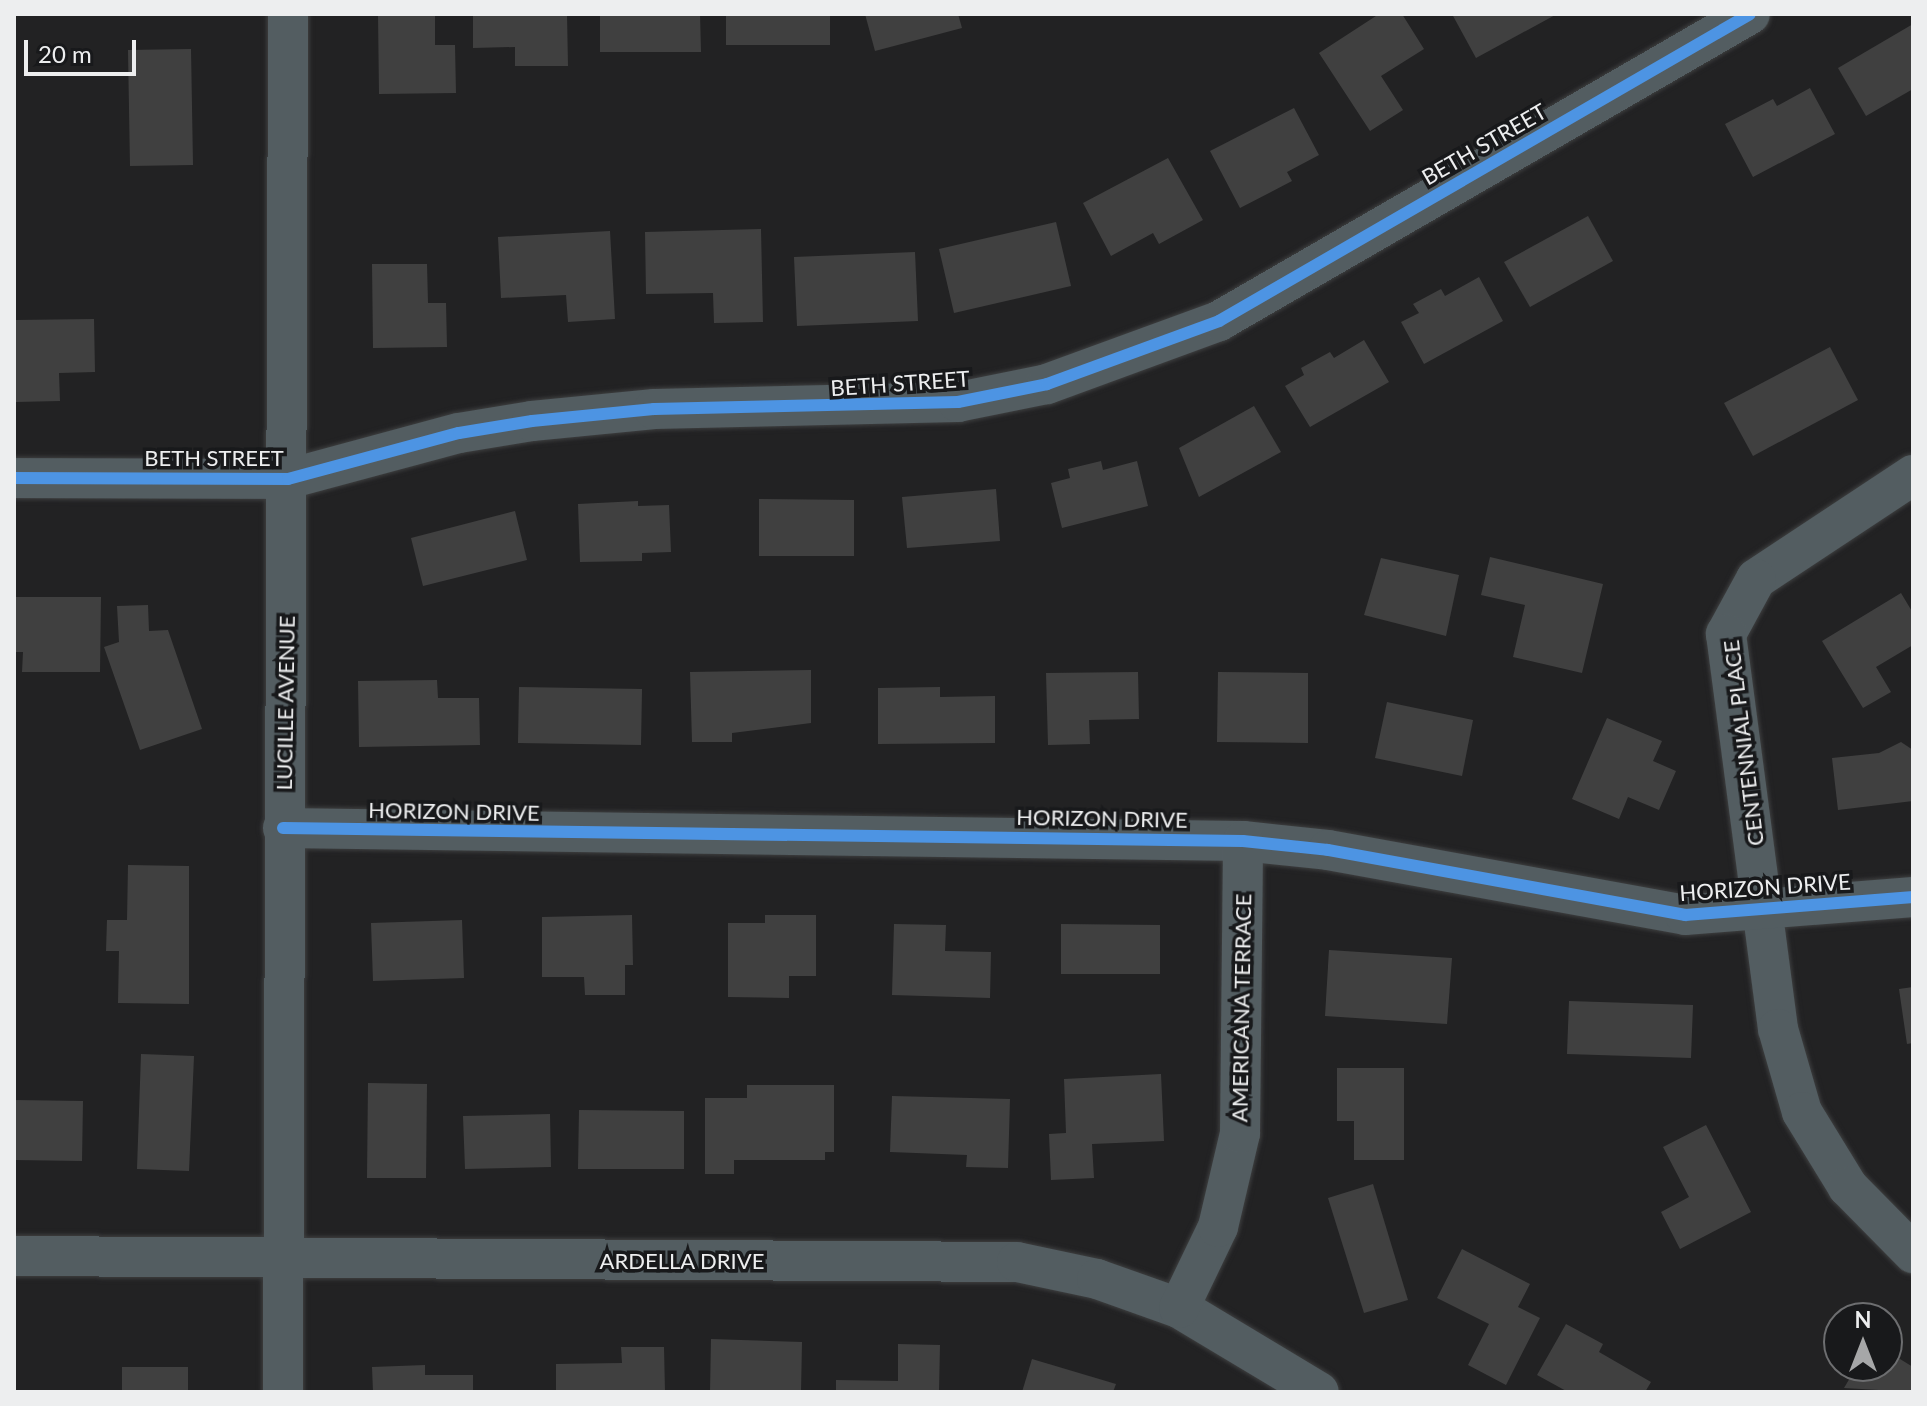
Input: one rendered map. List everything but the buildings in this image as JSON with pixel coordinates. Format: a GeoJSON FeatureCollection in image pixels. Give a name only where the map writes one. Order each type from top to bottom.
{"type":"FeatureCollection","features":[{"type":"Feature","properties":{"kind":"street","name":"LUCILLE AVENUE"},"geometry":{"type":"LineString","coordinates":[[283,1392],[281,1260],[288,479],[288,14]]}},
{"type":"Feature","properties":{"kind":"street","name":"BETH STREET"},"geometry":{"type":"LineString","coordinates":[[14,478],[288,479],[459,433],[532,421],[654,409],[958,402],[1091,370],[1219,321],[1750,14]]}},
{"type":"Feature","properties":{"kind":"street","name":"CENTENNIAL PLACE"},"geometry":{"type":"LineString","coordinates":[[1913,475],[1756,579],[1726,634],[1778,1029],[1802,1112],[1848,1187],[1913,1253]]}},
{"type":"Feature","properties":{"kind":"street","name":"HORIZON DRIVE"},"geometry":{"type":"LineString","coordinates":[[283,828],[1243,841],[1328,850],[1670,913],[1764,910],[1913,897]]}},
{"type":"Feature","properties":{"kind":"street","name":"AMERICANA TERRACE"},"geometry":{"type":"LineString","coordinates":[[1179,1308],[1218,1227],[1240,1133],[1243,841]]}},
{"type":"Feature","properties":{"kind":"street","name":"ARDELLA DRIVE"},"geometry":{"type":"LineString","coordinates":[[14,1256],[281,1260],[1017,1262],[1097,1279],[1179,1308],[1319,1392]]}},
{"type":"Feature","properties":{"kind":"cycle path"},"geometry":{"type":"LineString","coordinates":[[14,478],[288,479],[459,433],[532,421],[654,409],[958,402],[1047,384],[1219,321],[1750,14]]}},
{"type":"Feature","properties":{"kind":"cycle path"},"geometry":{"type":"LineString","coordinates":[[283,828],[1243,841],[1328,850],[1685,915],[1913,897]]}}]}
